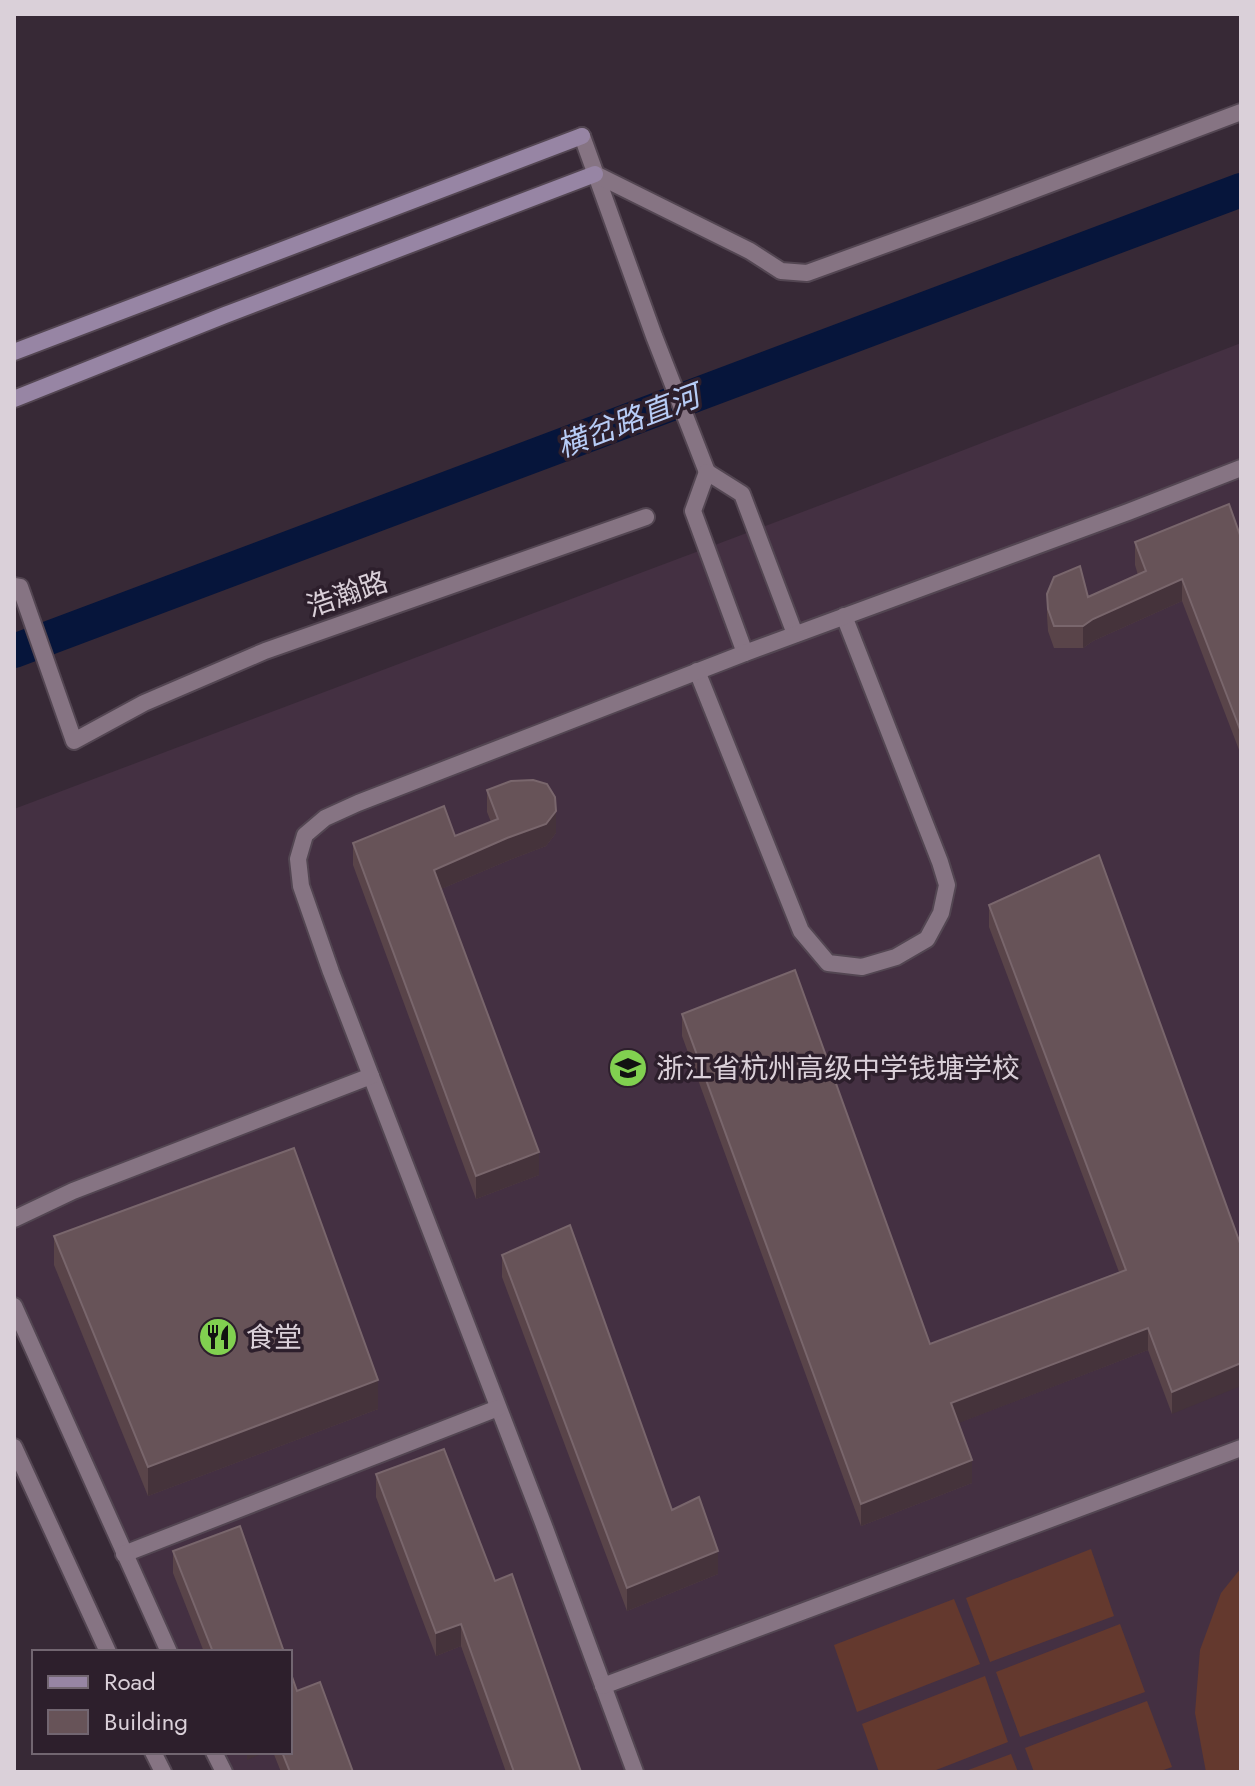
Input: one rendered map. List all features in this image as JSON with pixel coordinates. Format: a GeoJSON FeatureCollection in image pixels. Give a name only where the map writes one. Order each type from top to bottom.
{"type":"FeatureCollection","features":[{"type":"Feature","properties":{"kind":"street"},"geometry":{"type":"LineString","coordinates":[[14,399],[595,174],[750,251],[781,271],[807,273],[1241,112]]}},
{"type":"Feature","properties":{"kind":"street"},"geometry":{"type":"LineString","coordinates":[[14,352],[582,136],[707,472],[742,494],[795,634]]}},
{"type":"Feature","properties":{"kind":"street"},"geometry":{"type":"LineString","coordinates":[[635,1772],[331,972],[301,886],[298,859],[305,835],[325,818],[358,803],[697,671],[1241,468]]}},
{"type":"Feature","properties":{"kind":"street"},"geometry":{"type":"LineString","coordinates":[[707,472],[693,511],[745,653]]}},
{"type":"Feature","properties":{"kind":"street","name":"浩瀚路"},"geometry":{"type":"LineString","coordinates":[[17,587],[74,741],[144,703],[265,651],[646,517]]}},
{"type":"Feature","properties":{"kind":"street"},"geometry":{"type":"LineString","coordinates":[[697,671],[801,931],[828,963],[862,967],[896,957],[927,939],[941,913],[947,885],[844,616]]}},
{"type":"Feature","properties":{"kind":"street"},"geometry":{"type":"LineString","coordinates":[[14,1219],[73,1191],[371,1076]]}},
{"type":"Feature","properties":{"kind":"street"},"geometry":{"type":"LineString","coordinates":[[14,1306],[168,1650]]}},
{"type":"Feature","properties":{"kind":"street"},"geometry":{"type":"LineString","coordinates":[[124,1554],[498,1408]]}},
{"type":"Feature","properties":{"kind":"street"},"geometry":{"type":"LineString","coordinates":[[14,1447],[107,1650]]}},
{"type":"Feature","properties":{"kind":"street"},"geometry":{"type":"LineString","coordinates":[[603,1686],[1241,1448]]}},
{"type":"Feature","properties":{"kind":"street"},"geometry":{"type":"LineString","coordinates":[[154,1754],[163,1772]]}},
{"type":"Feature","properties":{"kind":"street"},"geometry":{"type":"LineString","coordinates":[[215,1754],[224,1772]]}},
{"type":"Feature","properties":{"kind":"shaded area","name":"浙江省杭州高级中学钱塘学校"},"geometry":{"type":"Polygon","coordinates":[[[1241,343],[1241,1772],[214,1772],[206,1754],[292,1754],[292,1650],[159,1650],[14,1326],[14,809],[1241,343]]]}},
{"type":"Feature","properties":{"kind":"shaded area"},"geometry":{"type":"Polygon","coordinates":[[[1091,1549],[1114,1616],[990,1662],[966,1598],[1091,1549]]]}},
{"type":"Feature","properties":{"kind":"shaded area"},"geometry":{"type":"Polygon","coordinates":[[[1241,1568],[1241,1772],[1206,1772],[1195,1713],[1200,1650],[1221,1593],[1241,1568]]]}},
{"type":"Feature","properties":{"kind":"shaded area"},"geometry":{"type":"Polygon","coordinates":[[[954,1599],[980,1664],[857,1712],[834,1645],[954,1599]]]}},
{"type":"Feature","properties":{"kind":"shaded area"},"geometry":{"type":"Polygon","coordinates":[[[1120,1624],[1145,1692],[1020,1737],[996,1672],[1120,1624]]]}},
{"type":"Feature","properties":{"kind":"shaded area"},"geometry":{"type":"Polygon","coordinates":[[[985,1676],[1008,1742],[931,1772],[879,1772],[862,1724],[985,1676]]]}},
{"type":"Feature","properties":{"kind":"shaded area"},"geometry":{"type":"Polygon","coordinates":[[[1147,1701],[1172,1767],[1158,1772],[1034,1772],[1025,1748],[1147,1701]]]}},
{"type":"Feature","properties":{"kind":"shaded area"},"geometry":{"type":"Polygon","coordinates":[[[1011,1754],[1018,1772],[963,1772],[1011,1754]]]}},
{"type":"Feature","properties":{"kind":"building"},"geometry":{"type":"Polygon","coordinates":[[[1229,504],[1241,538],[1241,732],[1182,579],[1083,626],[1054,626],[1047,594],[1054,577],[1080,566],[1088,597],[1146,571],[1135,542],[1229,504]]]}},
{"type":"Feature","properties":{"kind":"building"},"geometry":{"type":"Polygon","coordinates":[[[533,780],[547,784],[555,797],[556,811],[546,824],[434,870],[539,1152],[476,1176],[353,843],[444,806],[455,836],[498,819],[487,790],[511,781],[533,780]]]}},
{"type":"Feature","properties":{"kind":"building"},"geometry":{"type":"Polygon","coordinates":[[[1099,855],[1241,1246],[1241,1363],[1172,1392],[1148,1328],[951,1403],[972,1460],[861,1504],[682,1014],[795,970],[930,1344],[1126,1270],[989,905],[1099,855]]]}},
{"type":"Feature","properties":{"kind":"building","name":"食堂"},"geometry":{"type":"Polygon","coordinates":[[[294,1148],[378,1380],[148,1467],[54,1236],[294,1148]]]}},
{"type":"Feature","properties":{"kind":"building"},"geometry":{"type":"Polygon","coordinates":[[[570,1225],[672,1510],[699,1497],[718,1551],[627,1588],[502,1255],[570,1225]]]}},
{"type":"Feature","properties":{"kind":"building"},"geometry":{"type":"Polygon","coordinates":[[[444,1449],[495,1581],[512,1574],[581,1772],[514,1772],[461,1624],[436,1633],[376,1474],[444,1449]]]}},
{"type":"Feature","properties":{"kind":"building"},"geometry":{"type":"Polygon","coordinates":[[[240,1526],[283,1650],[212,1650],[173,1551],[240,1526]]]}},
{"type":"Feature","properties":{"kind":"building"},"geometry":{"type":"Polygon","coordinates":[[[292,1677],[297,1691],[320,1682],[353,1772],[290,1772],[283,1754],[292,1754],[292,1677]]]}},
{"type":"Feature","properties":{"kind":"waterway","name":"横岔路直河"},"geometry":{"type":"LineString","coordinates":[[14,651],[1241,190]]}},
{"type":"Feature","properties":{"kind":"place","name":"浙江省杭州高级中学钱塘学校"},"geometry":{"type":"Point","coordinates":[628,1068]}},
{"type":"Feature","properties":{"kind":"place","name":"食堂"},"geometry":{"type":"Point","coordinates":[218,1337]}}]}
